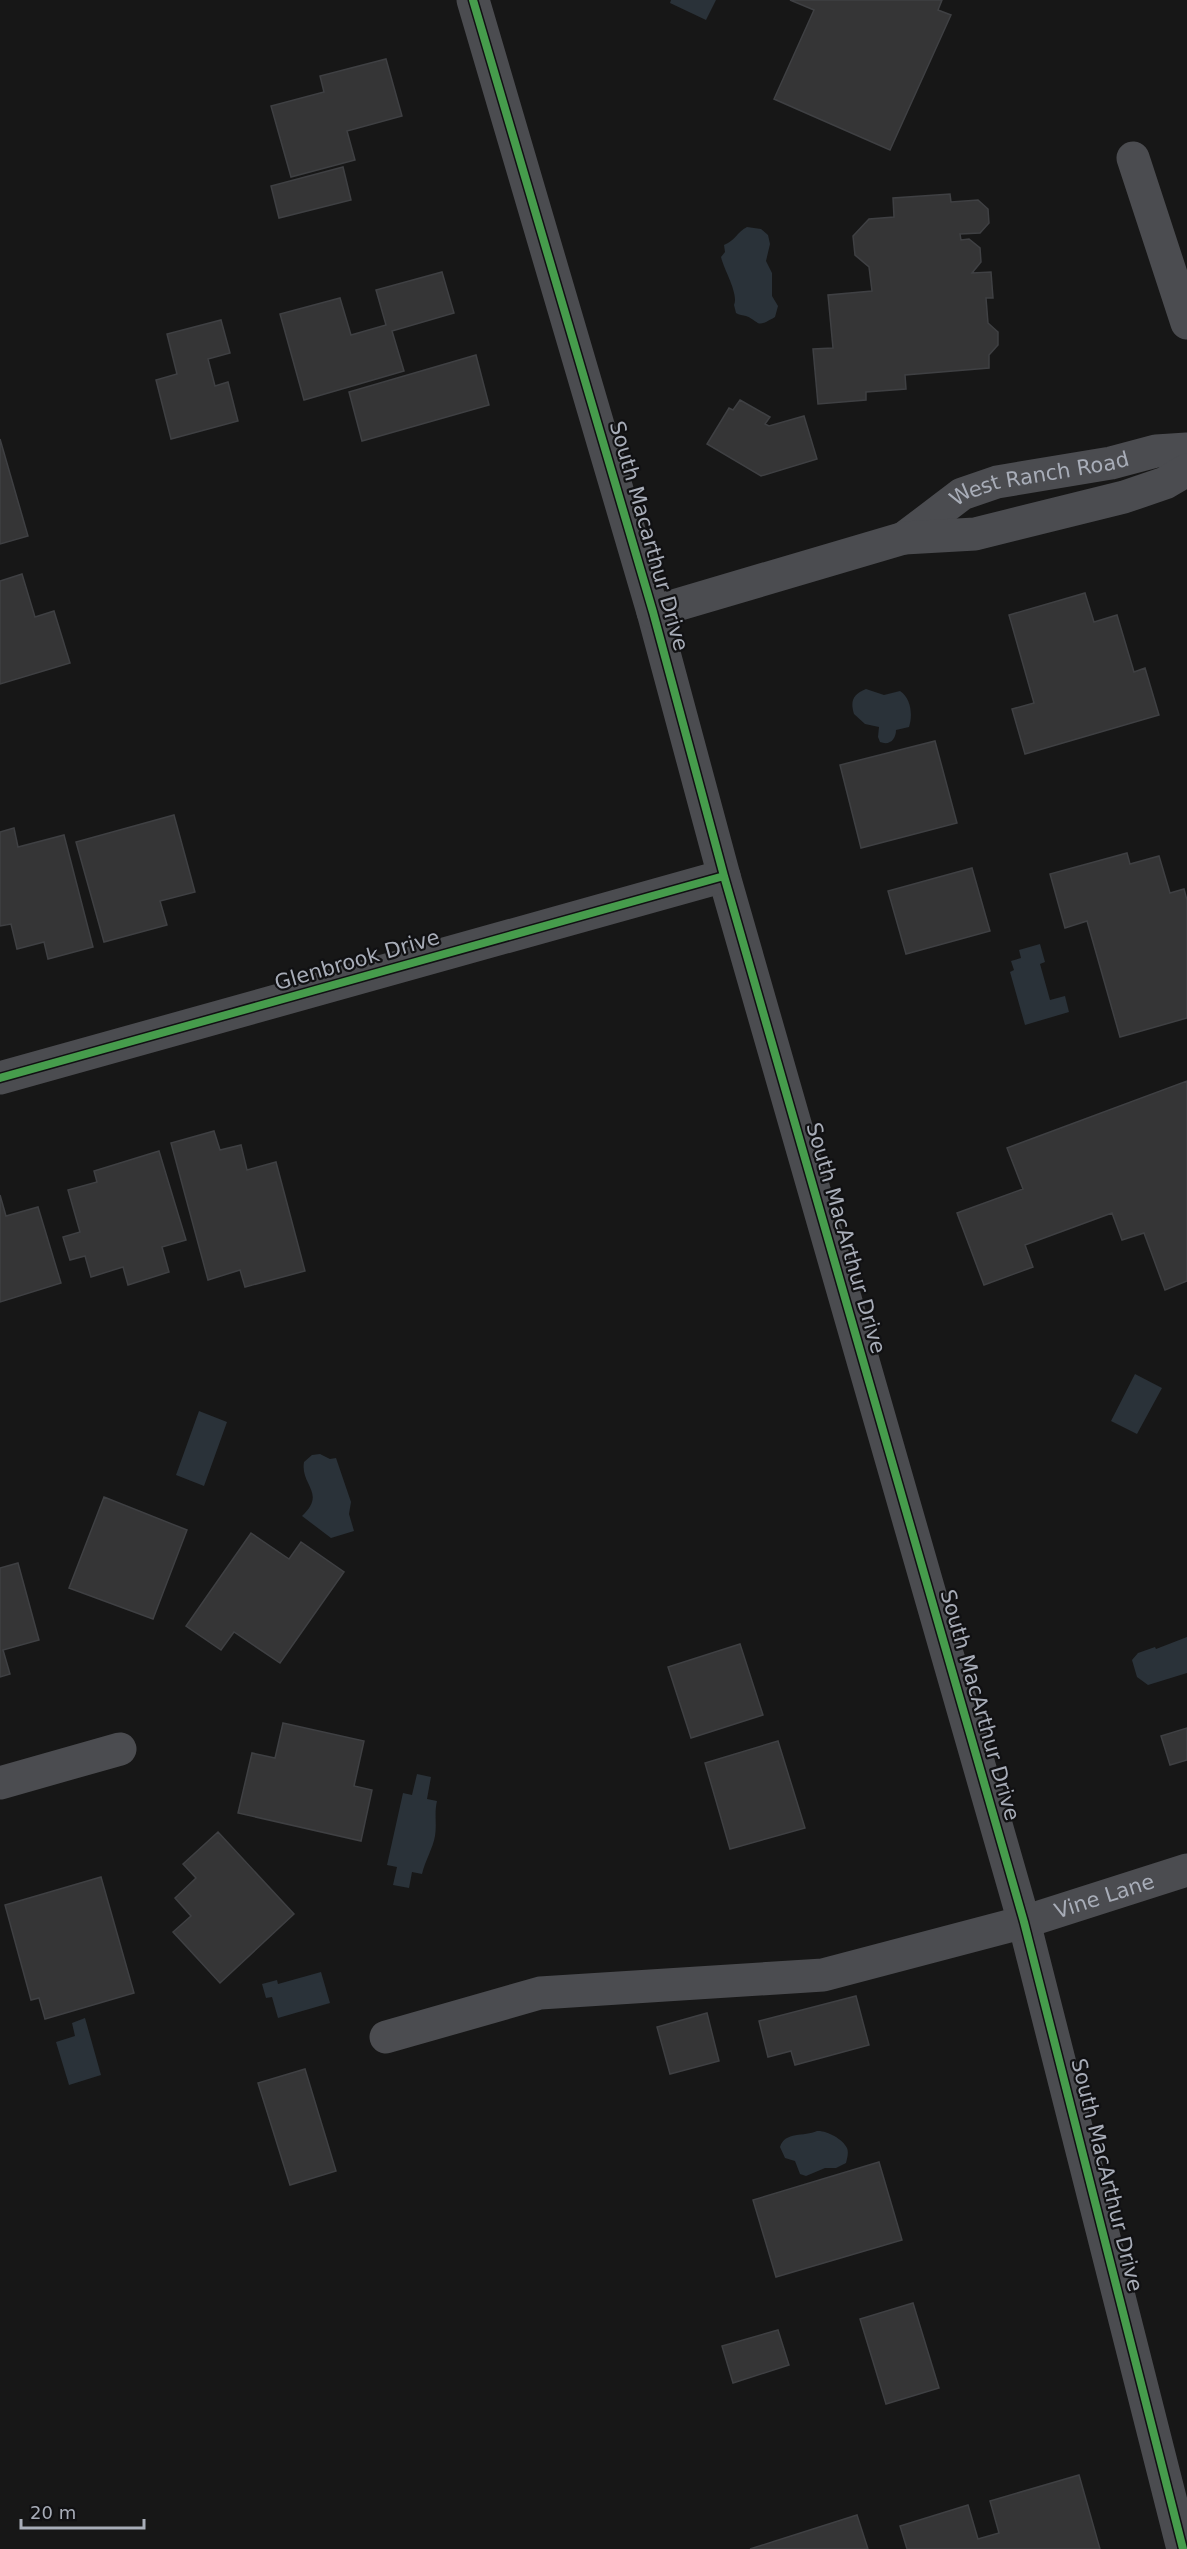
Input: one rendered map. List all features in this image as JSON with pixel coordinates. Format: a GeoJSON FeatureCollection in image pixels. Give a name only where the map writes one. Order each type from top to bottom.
{"type":"FeatureCollection","features":[{"type":"Feature","properties":{"kind":"street","name":"South Macarthur Drive"},"geometry":{"type":"LineString","coordinates":[[473,0],[652,612],[724,876]]}},
{"type":"Feature","properties":{"kind":"street"},"geometry":{"type":"LineString","coordinates":[[1133,158],[1187,323]]}},
{"type":"Feature","properties":{"kind":"street","name":"West Ranch Road"},"geometry":{"type":"LineString","coordinates":[[904,538],[962,494],[997,482],[1111,463],[1156,451],[1187,449]]}},
{"type":"Feature","properties":{"kind":"street","name":"West Ranch Road"},"geometry":{"type":"LineString","coordinates":[[652,612],[904,538],[975,534],[1064,512],[1165,483],[1187,470]]}},
{"type":"Feature","properties":{"kind":"street"},"geometry":{"type":"LineString","coordinates":[[1054,473],[1064,512]]}},
{"type":"Feature","properties":{"kind":"street","name":"Glenbrook Drive"},"geometry":{"type":"LineString","coordinates":[[0,1078],[724,876]]}},
{"type":"Feature","properties":{"kind":"street","name":"South MacArthur Drive"},"geometry":{"type":"LineString","coordinates":[[724,876],[1024,1922],[1183,2549]]}},
{"type":"Feature","properties":{"kind":"street"},"geometry":{"type":"LineString","coordinates":[[0,1783],[120,1749]]}},
{"type":"Feature","properties":{"kind":"street","name":"Vine Lane"},"geometry":{"type":"LineString","coordinates":[[386,2037],[540,1993],[823,1975],[1024,1922],[1187,1870]]}},
{"type":"Feature","properties":{"kind":"shaded area"},"geometry":{"type":"Polygon","coordinates":[[[671,0],[716,0],[706,20],[670,3],[671,0]]]}},
{"type":"Feature","properties":{"kind":"shaded area"},"geometry":{"type":"Polygon","coordinates":[[[747,227],[761,229],[768,235],[770,244],[766,261],[772,273],[772,296],[778,306],[775,317],[761,324],[736,313],[733,288],[721,257],[725,252],[724,245],[747,227]]]}},
{"type":"Feature","properties":{"kind":"shaded area"},"geometry":{"type":"Polygon","coordinates":[[[866,689],[884,695],[900,691],[909,702],[911,717],[909,727],[896,730],[894,739],[889,742],[880,742],[879,727],[865,724],[854,714],[852,705],[854,698],[866,689]]]}},
{"type":"Feature","properties":{"kind":"shaded area"},"geometry":{"type":"Polygon","coordinates":[[[1040,944],[1045,962],[1040,964],[1050,1000],[1065,996],[1069,1012],[1025,1025],[1010,972],[1014,970],[1011,961],[1021,958],[1019,950],[1040,944]]]}},
{"type":"Feature","properties":{"kind":"shaded area"},"geometry":{"type":"Polygon","coordinates":[[[1135,1374],[1162,1388],[1137,1434],[1111,1421],[1135,1374]]]}},
{"type":"Feature","properties":{"kind":"shaded area"},"geometry":{"type":"Polygon","coordinates":[[[199,1411],[227,1422],[204,1486],[176,1475],[199,1411]]]}},
{"type":"Feature","properties":{"kind":"shaded area"},"geometry":{"type":"Polygon","coordinates":[[[320,1454],[330,1459],[336,1458],[351,1502],[349,1514],[354,1531],[331,1538],[302,1516],[309,1508],[313,1495],[304,1470],[304,1462],[312,1455],[320,1454]]]}},
{"type":"Feature","properties":{"kind":"shaded area"},"geometry":{"type":"Polygon","coordinates":[[[1187,1637],[1187,1673],[1148,1685],[1137,1677],[1132,1660],[1138,1653],[1187,1637]]]}},
{"type":"Feature","properties":{"kind":"shaded area"},"geometry":{"type":"Polygon","coordinates":[[[417,1774],[431,1777],[427,1799],[437,1801],[436,1832],[422,1874],[412,1872],[409,1888],[393,1885],[397,1867],[387,1865],[403,1793],[412,1795],[417,1774]]]}},
{"type":"Feature","properties":{"kind":"shaded area"},"geometry":{"type":"Polygon","coordinates":[[[321,1972],[330,2003],[278,2018],[272,1997],[266,1998],[262,1984],[277,1980],[278,1984],[321,1972]]]}},
{"type":"Feature","properties":{"kind":"shaded area"},"geometry":{"type":"Polygon","coordinates":[[[85,2018],[101,2075],[69,2085],[56,2042],[75,2036],[72,2023],[85,2018]]]}},
{"type":"Feature","properties":{"kind":"shaded area"},"geometry":{"type":"Polygon","coordinates":[[[817,2131],[825,2132],[842,2141],[848,2152],[846,2163],[806,2176],[800,2174],[795,2161],[785,2158],[780,2147],[782,2142],[790,2136],[817,2131]]]}},
{"type":"Feature","properties":{"kind":"building"},"geometry":{"type":"Polygon","coordinates":[[[790,0],[942,0],[938,10],[951,15],[890,150],[774,99],[814,10],[790,0]]]}},
{"type":"Feature","properties":{"kind":"building"},"geometry":{"type":"Polygon","coordinates":[[[386,59],[402,116],[347,131],[355,160],[291,177],[271,106],[324,92],[320,76],[386,59]]]}},
{"type":"Feature","properties":{"kind":"building"},"geometry":{"type":"Polygon","coordinates":[[[343,167],[351,200],[279,218],[271,186],[343,167]]]}},
{"type":"Feature","properties":{"kind":"building"},"geometry":{"type":"Polygon","coordinates":[[[950,194],[951,202],[978,200],[988,209],[989,223],[980,233],[960,234],[961,240],[969,239],[980,248],[981,262],[972,273],[991,272],[993,298],[986,298],[988,323],[998,332],[998,345],[989,355],[989,368],[905,375],[906,389],[866,392],[866,400],[818,404],[813,349],[833,348],[828,295],[872,291],[869,267],[855,255],[853,236],[869,219],[894,217],[893,198],[950,194]]]}},
{"type":"Feature","properties":{"kind":"building"},"geometry":{"type":"Polygon","coordinates":[[[442,272],[454,313],[392,331],[404,371],[304,400],[280,314],[340,298],[351,335],[386,325],[376,290],[442,272]]]}},
{"type":"Feature","properties":{"kind":"building"},"geometry":{"type":"Polygon","coordinates":[[[221,320],[230,353],[208,359],[215,386],[228,382],[238,421],[171,439],[156,380],[177,374],[167,334],[221,320]]]}},
{"type":"Feature","properties":{"kind":"building"},"geometry":{"type":"Polygon","coordinates":[[[476,355],[489,405],[362,441],[349,392],[476,355]]]}},
{"type":"Feature","properties":{"kind":"building"},"geometry":{"type":"Polygon","coordinates":[[[740,400],[770,417],[765,424],[769,426],[804,416],[817,459],[761,476],[707,444],[729,408],[733,410],[740,400]]]}},
{"type":"Feature","properties":{"kind":"building"},"geometry":{"type":"Polygon","coordinates":[[[0,439],[28,536],[0,544],[0,439]]]}},
{"type":"Feature","properties":{"kind":"building"},"geometry":{"type":"Polygon","coordinates":[[[22,574],[35,617],[54,611],[70,663],[0,684],[0,581],[22,574]]]}},
{"type":"Feature","properties":{"kind":"building"},"geometry":{"type":"Polygon","coordinates":[[[1085,593],[1094,622],[1117,615],[1134,672],[1145,668],[1159,715],[1025,754],[1012,709],[1034,703],[1009,615],[1085,593]]]}},
{"type":"Feature","properties":{"kind":"building"},"geometry":{"type":"Polygon","coordinates":[[[935,741],[957,823],[861,848],[840,765],[935,741]]]}},
{"type":"Feature","properties":{"kind":"building"},"geometry":{"type":"Polygon","coordinates":[[[174,815],[195,892],[160,901],[167,925],[104,942],[76,842],[174,815]]]}},
{"type":"Feature","properties":{"kind":"building"},"geometry":{"type":"Polygon","coordinates":[[[14,828],[18,847],[64,835],[93,947],[48,959],[44,942],[17,949],[11,924],[0,926],[0,832],[14,828]]]}},
{"type":"Feature","properties":{"kind":"building"},"geometry":{"type":"Polygon","coordinates":[[[1127,853],[1130,864],[1159,856],[1170,893],[1184,889],[1187,900],[1187,1018],[1120,1037],[1087,921],[1065,928],[1050,874],[1127,853]]]}},
{"type":"Feature","properties":{"kind":"building"},"geometry":{"type":"Polygon","coordinates":[[[972,868],[990,931],[906,954],[888,891],[972,868]]]}},
{"type":"Feature","properties":{"kind":"building"},"geometry":{"type":"Polygon","coordinates":[[[1187,1081],[1187,1281],[1165,1290],[1144,1233],[1122,1240],[1112,1213],[1025,1245],[1033,1267],[984,1285],[957,1213],[1023,1189],[1007,1148],[1187,1081]]]}},
{"type":"Feature","properties":{"kind":"building"},"geometry":{"type":"Polygon","coordinates":[[[214,1131],[220,1150],[241,1145],[247,1170],[276,1162],[305,1271],[245,1287],[240,1270],[208,1280],[171,1143],[214,1131]]]}},
{"type":"Feature","properties":{"kind":"building"},"geometry":{"type":"Polygon","coordinates":[[[159,1151],[186,1240],[162,1247],[169,1272],[128,1285],[123,1267],[91,1277],[85,1256],[70,1260],[63,1237],[80,1232],[68,1190],[97,1182],[94,1171],[159,1151]]]}},
{"type":"Feature","properties":{"kind":"building"},"geometry":{"type":"Polygon","coordinates":[[[0,1195],[6,1216],[38,1207],[61,1283],[0,1302],[0,1195]]]}},
{"type":"Feature","properties":{"kind":"building"},"geometry":{"type":"Polygon","coordinates":[[[104,1497],[187,1530],[153,1619],[69,1588],[104,1497]]]}},
{"type":"Feature","properties":{"kind":"building"},"geometry":{"type":"Polygon","coordinates":[[[251,1533],[289,1559],[301,1542],[344,1572],[280,1663],[234,1632],[221,1650],[186,1626],[251,1533]]]}},
{"type":"Feature","properties":{"kind":"building"},"geometry":{"type":"Polygon","coordinates":[[[18,1563],[39,1640],[3,1650],[10,1674],[0,1677],[0,1568],[18,1563]]]}},
{"type":"Feature","properties":{"kind":"building"},"geometry":{"type":"Polygon","coordinates":[[[740,1644],[763,1715],[691,1738],[668,1667],[740,1644]]]}},
{"type":"Feature","properties":{"kind":"building"},"geometry":{"type":"Polygon","coordinates":[[[283,1723],[364,1741],[354,1786],[372,1790],[361,1841],[238,1813],[252,1753],[275,1758],[283,1723]]]}},
{"type":"Feature","properties":{"kind":"building"},"geometry":{"type":"Polygon","coordinates":[[[1187,1728],[1187,1760],[1170,1765],[1161,1736],[1187,1728]]]}},
{"type":"Feature","properties":{"kind":"building"},"geometry":{"type":"Polygon","coordinates":[[[778,1741],[805,1828],[730,1849],[705,1763],[778,1741]]]}},
{"type":"Feature","properties":{"kind":"building"},"geometry":{"type":"Polygon","coordinates":[[[218,1832],[294,1914],[220,1983],[173,1932],[191,1916],[175,1898],[196,1878],[183,1864],[218,1832]]]}},
{"type":"Feature","properties":{"kind":"building"},"geometry":{"type":"Polygon","coordinates":[[[101,1877],[134,1993],[45,2019],[39,1998],[31,2000],[5,1905],[101,1877]]]}},
{"type":"Feature","properties":{"kind":"building"},"geometry":{"type":"Polygon","coordinates":[[[856,1996],[869,2045],[795,2065],[791,2051],[768,2057],[759,2021],[856,1996]]]}},
{"type":"Feature","properties":{"kind":"building"},"geometry":{"type":"Polygon","coordinates":[[[707,2013],[719,2061],[670,2074],[657,2027],[707,2013]]]}},
{"type":"Feature","properties":{"kind":"building"},"geometry":{"type":"Polygon","coordinates":[[[305,2069],[336,2171],[290,2185],[258,2083],[305,2069]]]}},
{"type":"Feature","properties":{"kind":"building"},"geometry":{"type":"Polygon","coordinates":[[[879,2162],[902,2240],[776,2277],[753,2200],[879,2162]]]}},
{"type":"Feature","properties":{"kind":"building"},"geometry":{"type":"Polygon","coordinates":[[[913,2303],[939,2388],[886,2404],[860,2319],[913,2303]]]}},
{"type":"Feature","properties":{"kind":"building"},"geometry":{"type":"Polygon","coordinates":[[[778,2330],[789,2365],[733,2383],[722,2346],[778,2330]]]}},
{"type":"Feature","properties":{"kind":"building"},"geometry":{"type":"Polygon","coordinates":[[[1079,2475],[1100,2549],[907,2549],[900,2526],[968,2505],[978,2539],[999,2533],[990,2501],[1079,2475]]]}},
{"type":"Feature","properties":{"kind":"building"},"geometry":{"type":"Polygon","coordinates":[[[857,2515],[868,2549],[750,2549],[857,2515]]]}},
{"type":"Feature","properties":{"kind":"cycle path"},"geometry":{"type":"LineString","coordinates":[[473,0],[653,612],[724,876],[1024,1922],[1183,2549]]}},
{"type":"Feature","properties":{"kind":"cycle path"},"geometry":{"type":"LineString","coordinates":[[0,1078],[724,876]]}}]}
